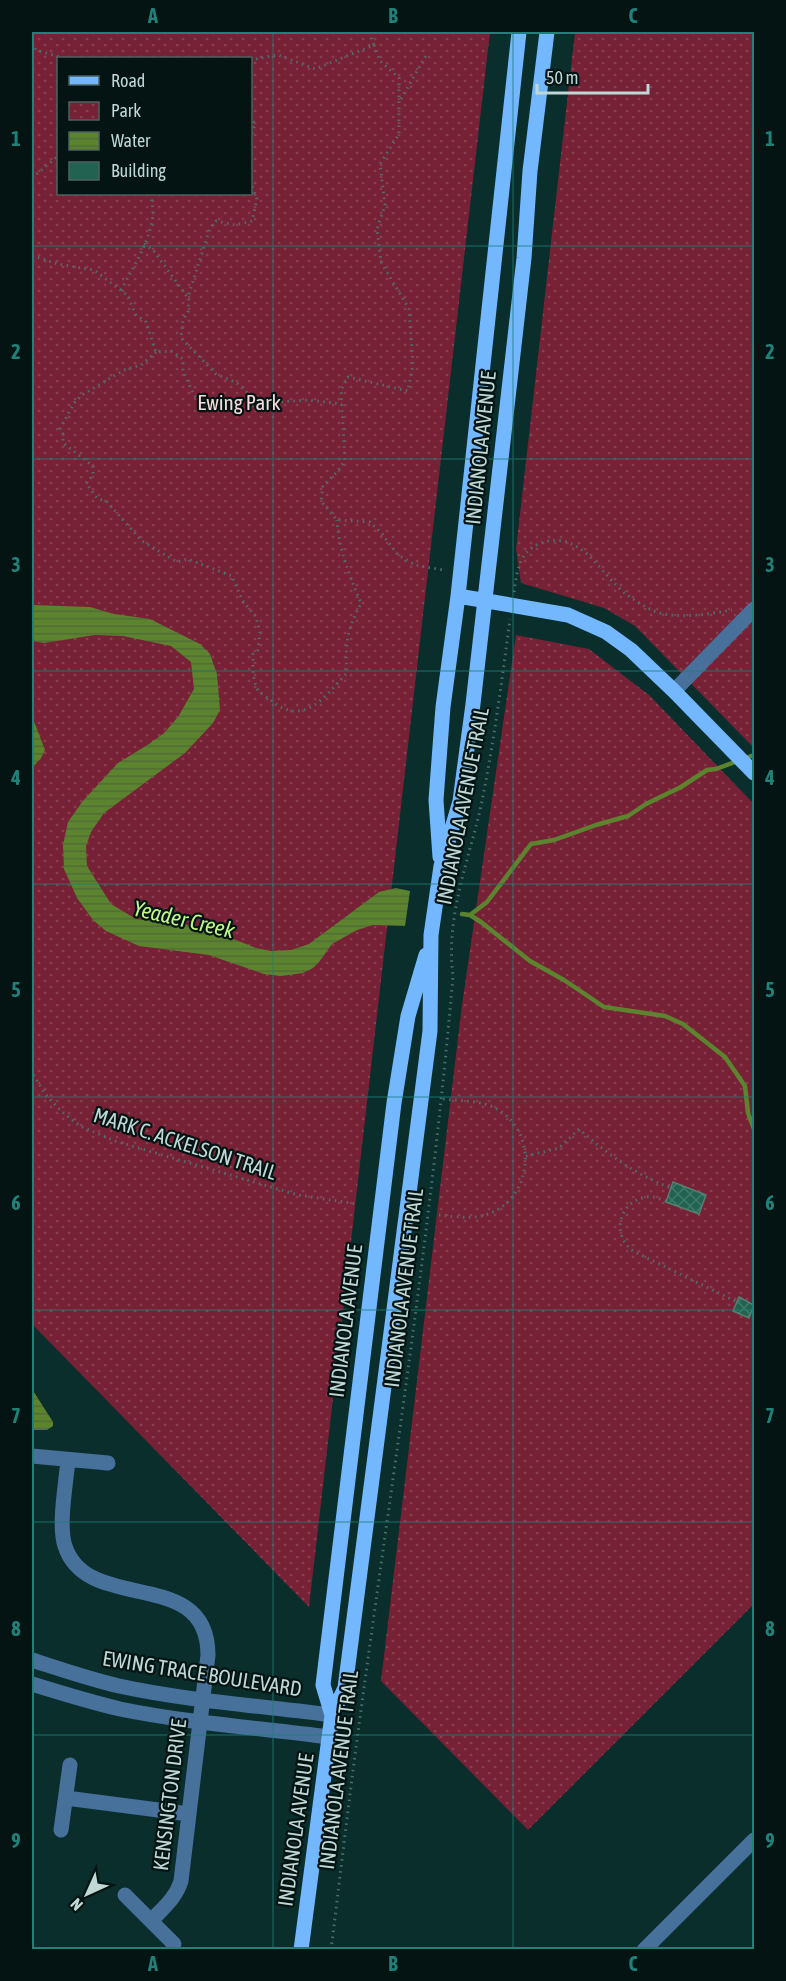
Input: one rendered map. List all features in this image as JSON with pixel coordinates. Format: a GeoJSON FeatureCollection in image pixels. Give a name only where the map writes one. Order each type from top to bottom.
{"type":"FeatureCollection","features":[{"type":"Feature","properties":{"kind":"main road","name":"INDIANOLA AVENUE"},"geometry":{"type":"LineString","coordinates":[[441,866],[435,800],[443,707],[458,596],[519,32]]}},
{"type":"Feature","properties":{"kind":"main road","name":"INDIANOLA AVENUE"},"geometry":{"type":"LineString","coordinates":[[332,1715],[323,1685],[394,1102],[408,1016],[431,935],[441,866],[460,801],[524,258],[530,171],[547,32]]}},
{"type":"Feature","properties":{"kind":"main road"},"geometry":{"type":"LineString","coordinates":[[458,596],[568,615],[606,632],[631,650],[754,773]]}},
{"type":"Feature","properties":{"kind":"main road","name":"INDIANOLA AVENUE"},"geometry":{"type":"LineString","coordinates":[[301,1950],[332,1715],[345,1688],[422,1104],[430,1030],[431,935]]}},
{"type":"Feature","properties":{"kind":"street"},"geometry":{"type":"LineString","coordinates":[[674,691],[754,609]]}},
{"type":"Feature","properties":{"kind":"street"},"geometry":{"type":"LineString","coordinates":[[32,1456],[108,1463]]}},
{"type":"Feature","properties":{"kind":"street","name":"KENSINGTON DRIVE"},"geometry":{"type":"LineString","coordinates":[[68,1460],[62,1533],[69,1557],[88,1576],[171,1600],[187,1607],[204,1627],[208,1641],[181,1881],[178,1891],[151,1921]]}},
{"type":"Feature","properties":{"kind":"street","name":"EWING TRACE BOULEVARD"},"geometry":{"type":"LineString","coordinates":[[32,1660],[119,1686],[332,1715]]}},
{"type":"Feature","properties":{"kind":"street","name":"EWING TRACE BOULEVARD"},"geometry":{"type":"LineString","coordinates":[[32,1684],[75,1698],[122,1709],[329,1737]]}},
{"type":"Feature","properties":{"kind":"street"},"geometry":{"type":"LineString","coordinates":[[61,1830],[70,1765]]}},
{"type":"Feature","properties":{"kind":"street"},"geometry":{"type":"LineString","coordinates":[[66,1798],[189,1814]]}},
{"type":"Feature","properties":{"kind":"street"},"geometry":{"type":"LineString","coordinates":[[644,1950],[754,1840]]}},
{"type":"Feature","properties":{"kind":"street"},"geometry":{"type":"LineString","coordinates":[[124,1895],[174,1944]]}},
{"type":"Feature","properties":{"kind":"path"},"geometry":{"type":"LineString","coordinates":[[342,404],[308,400],[263,403],[240,409],[211,404],[194,396],[183,370],[183,359],[171,351],[156,352],[141,365],[124,370],[82,395],[74,402],[60,429],[63,434],[63,443],[93,466],[93,475],[86,483],[97,498],[107,502],[142,541],[177,562],[188,559],[232,576],[242,600],[256,617],[260,632],[258,650],[253,654],[254,674],[259,692],[284,710],[297,713],[315,705],[347,673],[345,646],[350,625],[361,603],[346,568],[338,538],[337,519],[321,501],[323,486],[338,472],[345,461],[342,404],[341,390],[348,377],[408,391],[413,364],[409,309],[381,262],[378,229],[385,205],[380,164],[399,134],[399,78],[380,61],[369,32]]}},
{"type":"Feature","properties":{"kind":"path"},"geometry":{"type":"LineString","coordinates":[[32,44],[36,50],[60,57]]}},
{"type":"Feature","properties":{"kind":"path"},"geometry":{"type":"LineString","coordinates":[[252,60],[278,55],[315,69],[374,45]]}},
{"type":"Feature","properties":{"kind":"path"},"geometry":{"type":"LineString","coordinates":[[400,101],[427,54]]}},
{"type":"Feature","properties":{"kind":"path"},"geometry":{"type":"LineString","coordinates":[[32,178],[57,157]]}},
{"type":"Feature","properties":{"kind":"path"},"geometry":{"type":"LineString","coordinates":[[252,186],[257,200],[252,221],[235,225],[216,221],[210,228],[189,299],[188,312],[183,321],[181,338],[216,374],[237,383],[263,403]]}},
{"type":"Feature","properties":{"kind":"path"},"geometry":{"type":"LineString","coordinates":[[121,290],[137,262],[154,213],[151,195]]}},
{"type":"Feature","properties":{"kind":"path"},"geometry":{"type":"LineString","coordinates":[[144,244],[153,250],[189,299]]}},
{"type":"Feature","properties":{"kind":"path"},"geometry":{"type":"LineString","coordinates":[[32,258],[37,257],[58,264],[94,270],[121,290],[127,295],[136,315],[146,322],[156,352]]}},
{"type":"Feature","properties":{"kind":"path"},"geometry":{"type":"LineString","coordinates":[[337,519],[370,522],[398,555],[415,565],[443,570]]}},
{"type":"Feature","properties":{"kind":"path"},"geometry":{"type":"LineString","coordinates":[[514,589],[517,568],[527,552],[536,545],[550,540],[561,540],[581,549],[626,594],[655,611],[686,616],[734,609]]}},
{"type":"Feature","properties":{"kind":"path","name":"INDIANOLA AVENUE TRAIL"},"geometry":{"type":"LineString","coordinates":[[331,1950],[360,1711],[408,1378],[442,1099],[453,976],[450,957],[460,886],[491,754],[509,632]]}},
{"type":"Feature","properties":{"kind":"path","name":"MARK C. ACKELSON TRAIL"},"geometry":{"type":"LineString","coordinates":[[32,1069],[45,1094],[60,1110],[80,1126],[115,1141],[298,1195],[357,1204]]}},
{"type":"Feature","properties":{"kind":"path"},"geometry":{"type":"LineString","coordinates":[[439,1215],[480,1216],[506,1203],[524,1177],[526,1155],[518,1131],[497,1109],[485,1104],[442,1099]]}},
{"type":"Feature","properties":{"kind":"path"},"geometry":{"type":"LineString","coordinates":[[526,1155],[559,1148],[579,1129],[607,1154],[629,1169],[671,1188]]}},
{"type":"Feature","properties":{"kind":"path"},"geometry":{"type":"LineString","coordinates":[[666,1200],[647,1197],[631,1204],[625,1210],[621,1220],[619,1230],[621,1239],[633,1251],[737,1302]]}},
{"type":"Feature","properties":{"kind":"green space","name":"Ewing Park"},"geometry":{"type":"Polygon","coordinates":[[[32,32],[490,32],[309,1607],[32,1324],[32,32]]]}},
{"type":"Feature","properties":{"kind":"green space"},"geometry":{"type":"Polygon","coordinates":[[[575,32],[754,32],[754,748],[635,626],[604,608],[521,583],[516,549],[575,32]]]}},
{"type":"Feature","properties":{"kind":"green space"},"geometry":{"type":"Polygon","coordinates":[[[516,635],[589,649],[649,695],[754,804],[754,1604],[528,1830],[381,1681],[462,1005],[516,635]]]}},
{"type":"Feature","properties":{"kind":"water"},"geometry":{"type":"Polygon","coordinates":[[[32,605],[90,607],[114,614],[150,619],[200,644],[210,654],[217,674],[220,710],[213,723],[185,753],[104,813],[91,832],[86,846],[87,866],[111,904],[136,919],[184,924],[216,932],[256,948],[271,951],[291,950],[309,944],[379,892],[396,888],[410,891],[405,926],[373,925],[357,930],[332,944],[313,968],[303,973],[281,976],[264,974],[209,955],[139,946],[106,931],[93,920],[77,898],[64,869],[63,845],[68,822],[82,802],[118,763],[164,733],[178,717],[194,689],[191,662],[171,646],[123,636],[95,635],[44,643],[32,641],[32,605]]]}},
{"type":"Feature","properties":{"kind":"water"},"geometry":{"type":"Polygon","coordinates":[[[32,716],[45,750],[32,768],[32,716]]]}},
{"type":"Feature","properties":{"kind":"water"},"geometry":{"type":"Polygon","coordinates":[[[32,1389],[53,1422],[53,1426],[47,1430],[32,1430],[32,1389]]]}},
{"type":"Feature","properties":{"kind":"building"},"geometry":{"type":"Polygon","coordinates":[[[673,1182],[706,1195],[699,1214],[666,1202],[673,1182]]]}},
{"type":"Feature","properties":{"kind":"building"},"geometry":{"type":"Polygon","coordinates":[[[739,1297],[754,1305],[749,1318],[733,1311],[739,1297]]]}},
{"type":"Feature","properties":{"kind":"waterway"},"geometry":{"type":"LineString","coordinates":[[470,915],[487,902],[531,844],[554,840],[628,816],[707,770],[754,755]]}},
{"type":"Feature","properties":{"kind":"waterway","name":"Yeader Creek"},"geometry":{"type":"LineString","coordinates":[[462,914],[470,915],[481,922],[530,961],[564,980],[604,1007],[665,1016],[683,1024],[725,1057],[745,1086],[748,1113],[754,1129]]}}]}
